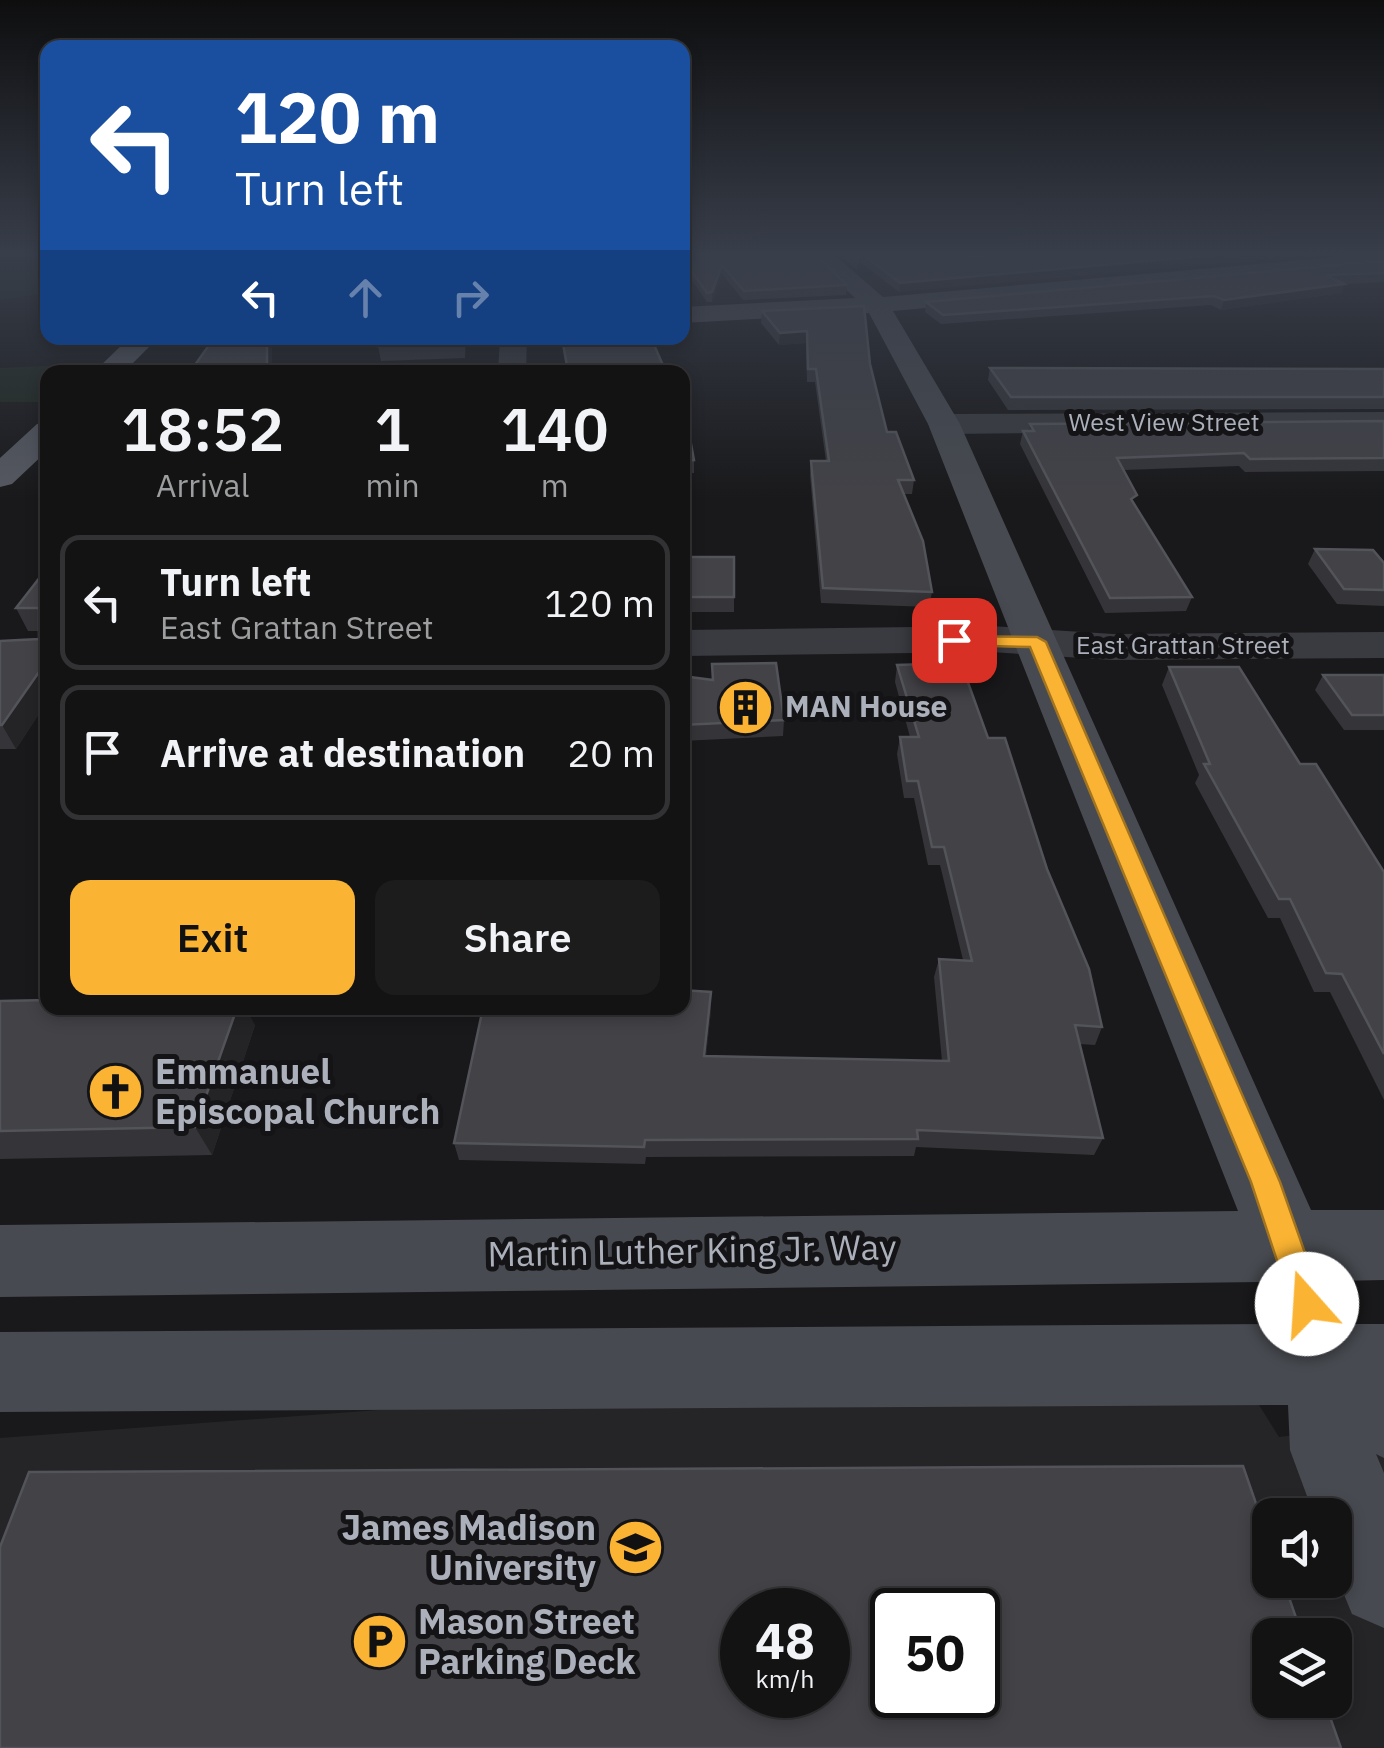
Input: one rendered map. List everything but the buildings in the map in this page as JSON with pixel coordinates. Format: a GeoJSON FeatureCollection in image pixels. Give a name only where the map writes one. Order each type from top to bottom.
{"type":"FeatureCollection","features":[{"type":"Feature","properties":{"kind":"main road"},"geometry":{"type":"LineString","coordinates":[[894,335],[944,424],[1266,1182],[1286,1244],[1365,1381]]}},
{"type":"Feature","properties":{"kind":"main road"},"geometry":{"type":"LineString","coordinates":[[115,365],[137,345]]}},
{"type":"Feature","properties":{"kind":"main road"},"geometry":{"type":"LineString","coordinates":[[0,477],[40,439]]}},
{"type":"Feature","properties":{"kind":"main road","name":"Martin Luther King Jr. Way"},"geometry":{"type":"LineString","coordinates":[[0,1261],[1384,1245]]}},
{"type":"Feature","properties":{"kind":"main road"},"geometry":{"type":"LineString","coordinates":[[0,1372],[1365,1381]]}},
{"type":"Feature","properties":{"kind":"main road"},"geometry":{"type":"LineString","coordinates":[[1365,1381],[1332,1450],[1384,1582]]}},
{"type":"Feature","properties":{"kind":"street","name":"West View Street"},"geometry":{"type":"LineString","coordinates":[[944,424],[1384,420]]}},
{"type":"Feature","properties":{"kind":"street","name":"East Grattan Street"},"geometry":{"type":"LineString","coordinates":[[690,642],[1384,645]]}},
{"type":"Feature","properties":{"kind":"shaded area"},"geometry":{"type":"Polygon","coordinates":[[[40,366],[40,402],[0,402],[0,368],[40,366]]]}},
{"type":"Feature","properties":{"kind":"shaded area","name":"James Madison University"},"geometry":{"type":"Polygon","coordinates":[[[756,1382],[1249,1389],[1279,1437],[1384,1424],[1384,1748],[0,1748],[0,1438],[756,1382]]]}},
{"type":"Feature","properties":{"kind":"place","name":"MAN House"},"geometry":{"type":"Point","coordinates":[746,707]}},
{"type":"Feature","properties":{"kind":"place","name":"Emmanuel Episcopal Church"},"geometry":{"type":"Point","coordinates":[116,1092]}},
{"type":"Feature","properties":{"kind":"place","name":"James Madison University"},"geometry":{"type":"Point","coordinates":[635,1548]}},
{"type":"Feature","properties":{"kind":"place","name":"Mason Street Parking Deck"},"geometry":{"type":"Point","coordinates":[379,1642]}},
{"type":"Feature","properties":{"kind":"route"},"geometry":{"type":"LineString","coordinates":[[954,640],[1037,642],[1266,1182],[1307,1304]]}}]}
